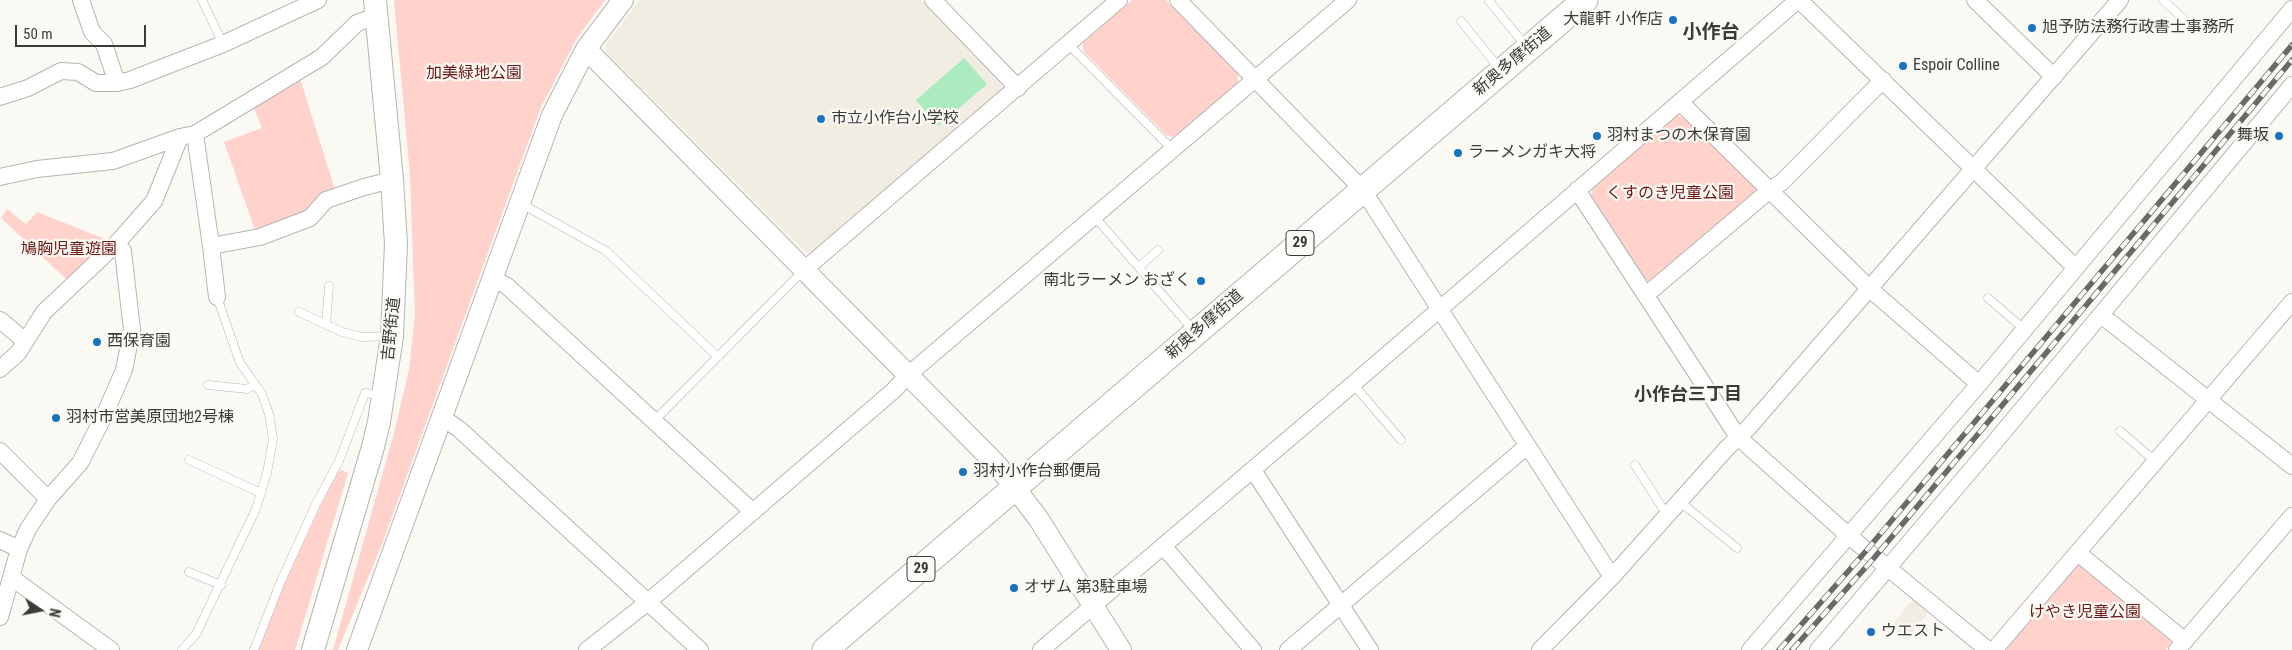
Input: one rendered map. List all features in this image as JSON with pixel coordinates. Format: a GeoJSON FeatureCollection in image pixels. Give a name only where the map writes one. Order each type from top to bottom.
{"type":"FeatureCollection","features":[{"type":"Feature","properties":{"kind":"main road","name":"新奥多摩街道"},"geometry":{"type":"LineString","coordinates":[[825,650],[1017,488],[1195,333],[1585,0]]}},
{"type":"Feature","properties":{"kind":"main road","name":"吉野街道"},"geometry":{"type":"LineString","coordinates":[[313,650],[373,447],[392,336],[396,254],[392,180],[375,8]]}},
{"type":"Feature","properties":{"kind":"street"},"geometry":{"type":"LineString","coordinates":[[80,0],[92,32],[104,44],[117,83]]}},
{"type":"Feature","properties":{"kind":"street"},"geometry":{"type":"LineString","coordinates":[[0,97],[28,88],[61,71],[78,72],[96,83],[117,83],[224,44],[318,0]]}},
{"type":"Feature","properties":{"kind":"street"},"geometry":{"type":"LineString","coordinates":[[357,650],[440,416],[552,115],[586,48],[623,0]]}},
{"type":"Feature","properties":{"kind":"street"},"geometry":{"type":"LineString","coordinates":[[933,0],[1018,88]]}},
{"type":"Feature","properties":{"kind":"street"},"geometry":{"type":"LineString","coordinates":[[805,269],[1119,0]]}},
{"type":"Feature","properties":{"kind":"street"},"geometry":{"type":"LineString","coordinates":[[1178,0],[1363,190],[1612,577]]}},
{"type":"Feature","properties":{"kind":"street"},"geometry":{"type":"LineString","coordinates":[[587,650],[648,602],[893,391],[908,375],[1348,0]]}},
{"type":"Feature","properties":{"kind":"street"},"geometry":{"type":"LineString","coordinates":[[1040,650],[1164,547],[1798,0],[2076,268]]}},
{"type":"Feature","properties":{"kind":"street"},"geometry":{"type":"LineString","coordinates":[[1975,0],[2054,77]]}},
{"type":"Feature","properties":{"kind":"street"},"geometry":{"type":"LineString","coordinates":[[1540,650],[1612,577],[1738,437],[1870,289],[2120,0]]}},
{"type":"Feature","properties":{"kind":"street"},"geometry":{"type":"LineString","coordinates":[[0,177],[37,169],[113,161],[187,136],[322,57],[357,22],[375,8]]}},
{"type":"Feature","properties":{"kind":"street"},"geometry":{"type":"LineString","coordinates":[[1750,650],[1979,384],[2292,9]]}},
{"type":"Feature","properties":{"kind":"street"},"geometry":{"type":"LineString","coordinates":[[586,48],[805,269],[1017,488],[1121,650]]}},
{"type":"Feature","properties":{"kind":"street"},"geometry":{"type":"LineString","coordinates":[[1646,295],[1770,190],[1782,182],[1883,80]]}},
{"type":"Feature","properties":{"kind":"street"},"geometry":{"type":"LineString","coordinates":[[1818,650],[2292,85]]}},
{"type":"Feature","properties":{"kind":"street"},"geometry":{"type":"LineString","coordinates":[[1680,102],[1870,289],[1979,384]]}},
{"type":"Feature","properties":{"kind":"street"},"geometry":{"type":"LineString","coordinates":[[0,369],[18,353],[44,312],[117,243],[154,201],[187,136]]}},
{"type":"Feature","properties":{"kind":"street"},"geometry":{"type":"LineString","coordinates":[[187,136],[212,246],[217,297]]}},
{"type":"Feature","properties":{"kind":"street"},"geometry":{"type":"LineString","coordinates":[[212,246],[260,237],[310,218],[326,200],[392,180]]}},
{"type":"Feature","properties":{"kind":"street"},"geometry":{"type":"LineString","coordinates":[[1577,190],[1738,437],[1887,569],[1988,650]]}},
{"type":"Feature","properties":{"kind":"street"},"geometry":{"type":"LineString","coordinates":[[0,617],[19,549],[28,529],[48,499],[80,463],[103,418],[124,370],[132,330],[123,251],[117,243]]}},
{"type":"Feature","properties":{"kind":"street"},"geometry":{"type":"LineString","coordinates":[[492,278],[507,286],[753,512]]}},
{"type":"Feature","properties":{"kind":"street"},"geometry":{"type":"LineString","coordinates":[[1994,650],[2292,302]]}},
{"type":"Feature","properties":{"kind":"street"},"geometry":{"type":"LineString","coordinates":[[2101,314],[2292,466]]}},
{"type":"Feature","properties":{"kind":"street"},"geometry":{"type":"LineString","coordinates":[[0,320],[25,341]]}},
{"type":"Feature","properties":{"kind":"street"},"geometry":{"type":"LineString","coordinates":[[440,416],[459,429],[700,650]]}},
{"type":"Feature","properties":{"kind":"street"},"geometry":{"type":"LineString","coordinates":[[1288,650],[1527,446]]}},
{"type":"Feature","properties":{"kind":"street"},"geometry":{"type":"LineString","coordinates":[[0,451],[48,499]]}},
{"type":"Feature","properties":{"kind":"street"},"geometry":{"type":"LineString","coordinates":[[1253,470],[1370,650]]}},
{"type":"Feature","properties":{"kind":"street"},"geometry":{"type":"LineString","coordinates":[[2078,553],[2181,645],[2292,516]]}},
{"type":"Feature","properties":{"kind":"street"},"geometry":{"type":"LineString","coordinates":[[0,540],[19,549]]}},
{"type":"Feature","properties":{"kind":"street"},"geometry":{"type":"LineString","coordinates":[[1164,547],[1253,650]]}},
{"type":"Feature","properties":{"kind":"street"},"geometry":{"type":"LineString","coordinates":[[12,578],[111,650]]}},
{"type":"Feature","properties":{"kind":"lane"},"geometry":{"type":"LineString","coordinates":[[202,0],[224,44]]}},
{"type":"Feature","properties":{"kind":"lane"},"geometry":{"type":"LineString","coordinates":[[2163,0],[2190,24]]}},
{"type":"Feature","properties":{"kind":"lane"},"geometry":{"type":"LineString","coordinates":[[1489,1],[1528,49]]}},
{"type":"Feature","properties":{"kind":"lane"},"geometry":{"type":"LineString","coordinates":[[1460,21],[1502,71]]}},
{"type":"Feature","properties":{"kind":"lane"},"geometry":{"type":"LineString","coordinates":[[1068,44],[1173,150]]}},
{"type":"Feature","properties":{"kind":"lane"},"geometry":{"type":"LineString","coordinates":[[519,203],[606,250],[718,357]]}},
{"type":"Feature","properties":{"kind":"lane"},"geometry":{"type":"LineString","coordinates":[[1094,216],[1195,333]]}},
{"type":"Feature","properties":{"kind":"lane"},"geometry":{"type":"LineString","coordinates":[[1138,267],[1158,250]]}},
{"type":"Feature","properties":{"kind":"lane"},"geometry":{"type":"LineString","coordinates":[[654,421],[805,269]]}},
{"type":"Feature","properties":{"kind":"lane"},"geometry":{"type":"LineString","coordinates":[[326,325],[329,286]]}},
{"type":"Feature","properties":{"kind":"lane"},"geometry":{"type":"LineString","coordinates":[[182,650],[196,634],[256,509],[267,473],[273,439],[269,414],[262,394],[240,363],[217,297]]}},
{"type":"Feature","properties":{"kind":"lane"},"geometry":{"type":"LineString","coordinates":[[1988,298],[2024,329]]}},
{"type":"Feature","properties":{"kind":"lane"},"geometry":{"type":"LineString","coordinates":[[299,312],[342,332],[362,337],[392,336]]}},
{"type":"Feature","properties":{"kind":"lane"},"geometry":{"type":"LineString","coordinates":[[208,385],[247,389],[255,384]]}},
{"type":"Feature","properties":{"kind":"lane"},"geometry":{"type":"LineString","coordinates":[[1354,384],[1401,440]]}},
{"type":"Feature","properties":{"kind":"lane"},"geometry":{"type":"LineString","coordinates":[[254,650],[281,581],[316,504],[339,461],[365,393],[383,396]]}},
{"type":"Feature","properties":{"kind":"lane"},"geometry":{"type":"LineString","coordinates":[[2120,430],[2156,462]]}},
{"type":"Feature","properties":{"kind":"lane"},"geometry":{"type":"LineString","coordinates":[[189,460],[261,493]]}},
{"type":"Feature","properties":{"kind":"lane"},"geometry":{"type":"LineString","coordinates":[[1635,465],[1667,515]]}},
{"type":"Feature","properties":{"kind":"lane"},"geometry":{"type":"LineString","coordinates":[[1679,501],[1737,548]]}},
{"type":"Feature","properties":{"kind":"lane"},"geometry":{"type":"LineString","coordinates":[[188,572],[221,585]]}},
{"type":"Feature","properties":{"kind":"shaded area","name":"市立小作台小学校"},"geometry":{"type":"Polygon","coordinates":[[[640,0],[922,0],[1003,83],[1002,91],[812,253],[805,252],[606,52],[605,45],[640,0]]]}},
{"type":"Feature","properties":{"kind":"shaded area"},"geometry":{"type":"Polygon","coordinates":[[[964,58],[987,84],[938,126],[916,100],[964,58]]]}},
{"type":"Feature","properties":{"kind":"shaded area"},"geometry":{"type":"Polygon","coordinates":[[[1913,599],[1929,612],[1906,640],[1890,627],[1913,599]]]}},
{"type":"Feature","properties":{"kind":"green space","name":"加美緑地公園"},"geometry":{"type":"Polygon","coordinates":[[[394,0],[605,0],[577,38],[541,107],[382,544],[338,650],[333,650],[394,433],[409,370],[415,315],[410,175],[394,0]]]}},
{"type":"Feature","properties":{"kind":"green space"},"geometry":{"type":"Polygon","coordinates":[[[1132,0],[1166,0],[1238,74],[1238,83],[1175,137],[1167,136],[1083,51],[1083,43],[1132,0]]]}},
{"type":"Feature","properties":{"kind":"green space"},"geometry":{"type":"Polygon","coordinates":[[[299,75],[335,190],[310,212],[256,233],[224,142],[262,128],[252,104],[299,75]]]}},
{"type":"Feature","properties":{"kind":"green space","name":"くすのき児童公園"},"geometry":{"type":"Polygon","coordinates":[[[1675,115],[1684,117],[1756,188],[1755,196],[1656,282],[1646,280],[1591,197],[1593,186],[1675,115]]]}},
{"type":"Feature","properties":{"kind":"green space","name":"鳩胸児童遊園"},"geometry":{"type":"Polygon","coordinates":[[[7,209],[26,224],[37,212],[110,241],[68,281],[1,218],[7,209]]]}},
{"type":"Feature","properties":{"kind":"green space"},"geometry":{"type":"Polygon","coordinates":[[[342,470],[348,473],[295,650],[258,650],[284,584],[336,473],[342,470]]]}},
{"type":"Feature","properties":{"kind":"green space","name":"けやき児童公園"},"geometry":{"type":"Polygon","coordinates":[[[2076,565],[2085,565],[2171,635],[2171,644],[2166,650],[2007,650],[2007,647],[2076,565]]]}},
{"type":"Feature","properties":{"kind":"railway"},"geometry":{"type":"LineString","coordinates":[[1779,650],[1866,551],[2292,45]]}},
{"type":"Feature","properties":{"kind":"railway"},"geometry":{"type":"LineString","coordinates":[[1792,650],[1874,558],[2292,60]]}},
{"type":"Feature","properties":{"kind":"place","name":"大龍軒 小作店"},"geometry":{"type":"Point","coordinates":[1673,20]}},
{"type":"Feature","properties":{"kind":"place","name":"旭予防法務行政書士事務所"},"geometry":{"type":"Point","coordinates":[2032,28]}},
{"type":"Feature","properties":{"kind":"place","name":"Espoir Colline"},"geometry":{"type":"Point","coordinates":[1903,66]}},
{"type":"Feature","properties":{"kind":"place","name":"市立小作台小学校"},"geometry":{"type":"Point","coordinates":[821,119]}},
{"type":"Feature","properties":{"kind":"place","name":"羽村まつの木保育園"},"geometry":{"type":"Point","coordinates":[1597,136]}},
{"type":"Feature","properties":{"kind":"place","name":"舞坂"},"geometry":{"type":"Point","coordinates":[2279,136]}},
{"type":"Feature","properties":{"kind":"place","name":"ラーメンガキ大将"},"geometry":{"type":"Point","coordinates":[1458,153]}},
{"type":"Feature","properties":{"kind":"place","name":"南北ラーメン おざく"},"geometry":{"type":"Point","coordinates":[1201,281]}},
{"type":"Feature","properties":{"kind":"place","name":"西保育園"},"geometry":{"type":"Point","coordinates":[97,342]}},
{"type":"Feature","properties":{"kind":"place","name":"羽村市営美原団地2号棟"},"geometry":{"type":"Point","coordinates":[56,418]}},
{"type":"Feature","properties":{"kind":"place","name":"羽村小作台郵便局"},"geometry":{"type":"Point","coordinates":[963,472]}},
{"type":"Feature","properties":{"kind":"place","name":"オザム 第3駐車場"},"geometry":{"type":"Point","coordinates":[1014,588]}},
{"type":"Feature","properties":{"kind":"place","name":"ウエスト"},"geometry":{"type":"Point","coordinates":[1871,632]}},
{"type":"Feature","properties":{"kind":"district","name":"小作台"},"geometry":{"type":"Point","coordinates":[1711,33]}},
{"type":"Feature","properties":{"kind":"district","name":"小作台三丁目"},"geometry":{"type":"Point","coordinates":[1688,395]}}]}
